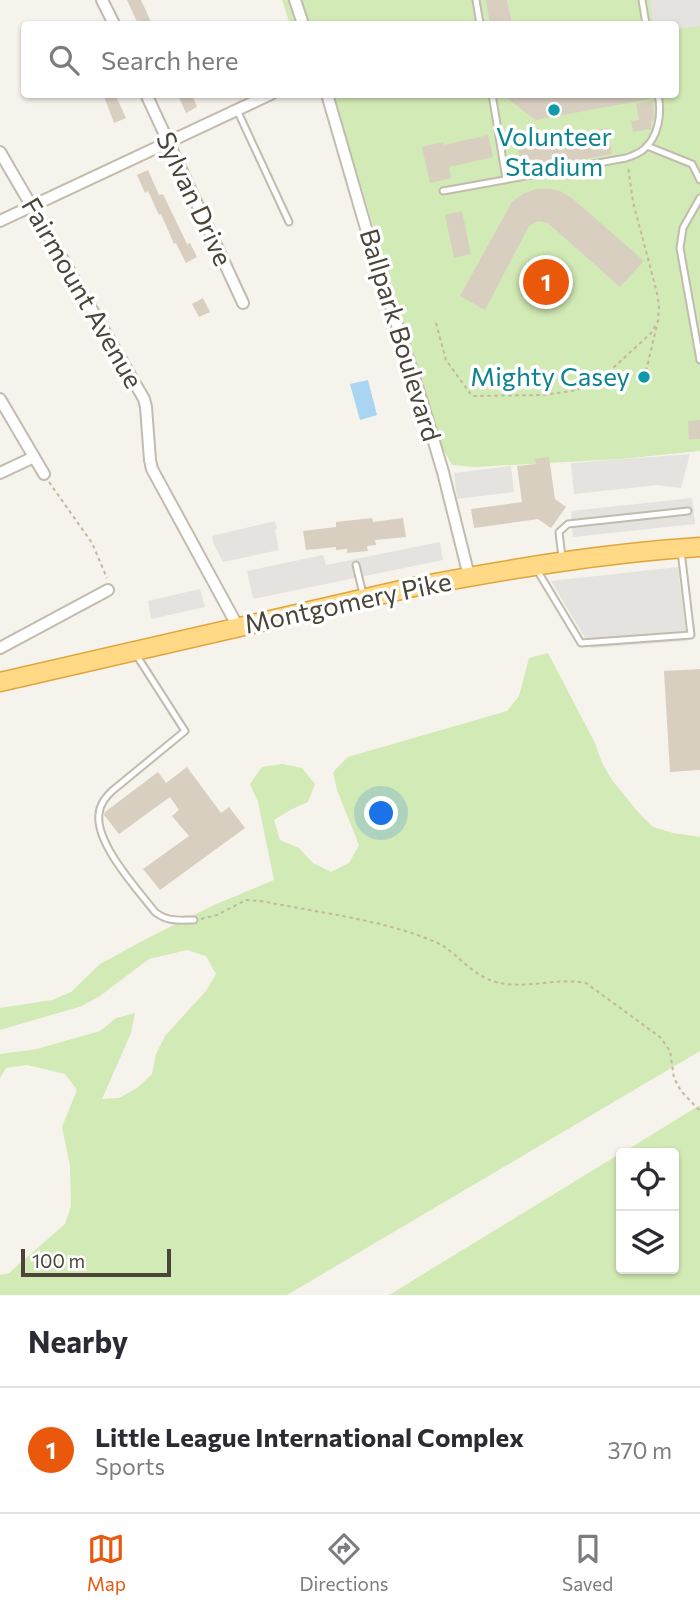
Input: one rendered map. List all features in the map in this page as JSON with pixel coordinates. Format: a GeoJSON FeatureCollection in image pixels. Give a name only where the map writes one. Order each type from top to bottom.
{"type":"FeatureCollection","features":[{"type":"Feature","properties":{"kind":"highway","name":"Montgomery Pike"},"geometry":{"type":"LineString","coordinates":[[0,682],[364,597],[469,576],[562,561],[700,547]]}},
{"type":"Feature","properties":{"kind":"street"},"geometry":{"type":"LineString","coordinates":[[102,0],[112,21]]}},
{"type":"Feature","properties":{"kind":"street"},"geometry":{"type":"LineString","coordinates":[[295,0],[302,21]]}},
{"type":"Feature","properties":{"kind":"street","name":"Sylvan Drive"},"geometry":{"type":"LineString","coordinates":[[148,98],[243,303]]}},
{"type":"Feature","properties":{"kind":"street"},"geometry":{"type":"LineString","coordinates":[[0,220],[262,98]]}},
{"type":"Feature","properties":{"kind":"street","name":"Ballpark Boulevard"},"geometry":{"type":"LineString","coordinates":[[328,98],[370,242],[427,416],[469,576]]}},
{"type":"Feature","properties":{"kind":"street","name":"Fairmount Avenue"},"geometry":{"type":"LineString","coordinates":[[0,152],[144,400],[152,469],[238,627]]}},
{"type":"Feature","properties":{"kind":"street"},"geometry":{"type":"LineString","coordinates":[[0,399],[44,474]]}},
{"type":"Feature","properties":{"kind":"street"},"geometry":{"type":"LineString","coordinates":[[0,473],[34,457]]}},
{"type":"Feature","properties":{"kind":"street"},"geometry":{"type":"LineString","coordinates":[[0,648],[108,590]]}},
{"type":"Feature","properties":{"kind":"lane"},"geometry":{"type":"LineString","coordinates":[[476,0],[480,21]]}},
{"type":"Feature","properties":{"kind":"lane"},"geometry":{"type":"LineString","coordinates":[[642,0],[646,21]]}},
{"type":"Feature","properties":{"kind":"lane"},"geometry":{"type":"LineString","coordinates":[[493,98],[506,179]]}},
{"type":"Feature","properties":{"kind":"lane"},"geometry":{"type":"LineString","coordinates":[[443,191],[626,158],[642,151],[653,136],[659,122],[659,98]]}},
{"type":"Feature","properties":{"kind":"lane"},"geometry":{"type":"LineString","coordinates":[[237,110],[289,222]]}},
{"type":"Feature","properties":{"kind":"lane"},"geometry":{"type":"LineString","coordinates":[[647,146],[692,164],[700,180]]}},
{"type":"Feature","properties":{"kind":"lane"},"geometry":{"type":"LineString","coordinates":[[700,198],[683,228],[680,247],[700,360]]}},
{"type":"Feature","properties":{"kind":"lane"},"geometry":{"type":"LineString","coordinates":[[562,561],[559,533],[568,524],[688,511]]}},
{"type":"Feature","properties":{"kind":"lane"},"geometry":{"type":"LineString","coordinates":[[535,566],[581,643],[691,635],[681,548]]}},
{"type":"Feature","properties":{"kind":"lane"},"geometry":{"type":"LineString","coordinates":[[356,565],[364,597]]}},
{"type":"Feature","properties":{"kind":"lane"},"geometry":{"type":"LineString","coordinates":[[134,651],[186,731],[112,791],[102,802],[99,823],[112,855],[155,912],[172,920],[194,920]]}},
{"type":"Feature","properties":{"kind":"path"},"geometry":{"type":"LineString","coordinates":[[626,158],[633,202],[659,306],[646,372]]}},
{"type":"Feature","properties":{"kind":"path"},"geometry":{"type":"LineString","coordinates":[[436,323],[446,360],[472,396],[504,396],[543,395],[577,390],[611,370],[650,333],[658,321]]}},
{"type":"Feature","properties":{"kind":"path"},"geometry":{"type":"LineString","coordinates":[[44,474],[92,543],[107,576],[108,590]]}},
{"type":"Feature","properties":{"kind":"path"},"geometry":{"type":"LineString","coordinates":[[194,920],[217,915],[246,900],[261,901],[372,922],[422,937],[442,945],[491,982],[508,985],[574,981],[586,983],[660,1037],[670,1051],[674,1078],[681,1091],[700,1111]]}},
{"type":"Feature","properties":{"kind":"green space"},"geometry":{"type":"Polygon","coordinates":[[[282,0],[700,0],[700,451],[621,459],[475,467],[452,465],[443,449],[339,116],[329,98],[679,98],[679,21],[289,21],[282,0]]]}},
{"type":"Feature","properties":{"kind":"green space"},"geometry":{"type":"Polygon","coordinates":[[[548,653],[595,743],[602,763],[638,812],[653,827],[700,837],[700,1051],[287,1295],[0,1295],[0,1275],[9,1273],[65,1224],[71,1206],[70,1166],[62,1127],[77,1090],[65,1074],[27,1065],[6,1068],[0,1078],[0,1054],[37,1049],[100,1031],[116,1018],[135,1013],[131,1033],[102,1099],[119,1098],[137,1088],[152,1074],[156,1054],[165,1036],[206,991],[216,974],[206,956],[187,950],[149,959],[100,996],[82,1006],[0,1030],[0,1008],[52,1000],[71,992],[100,964],[214,905],[274,880],[258,802],[250,784],[262,767],[282,764],[302,768],[315,784],[308,802],[274,820],[280,840],[299,848],[313,863],[331,872],[349,863],[359,845],[337,790],[333,772],[348,757],[507,711],[519,696],[529,658],[548,653]]]}},
{"type":"Feature","properties":{"kind":"green space"},"geometry":{"type":"Polygon","coordinates":[[[700,1105],[700,1295],[389,1295],[616,1156],[616,1274],[679,1274],[679,1148],[630,1148],[700,1105]]]}},
{"type":"Feature","properties":{"kind":"shaded area"},"geometry":{"type":"Polygon","coordinates":[[[650,0],[700,0],[700,26],[679,29],[679,21],[653,21],[650,0]]]}},
{"type":"Feature","properties":{"kind":"shaded area"},"geometry":{"type":"Polygon","coordinates":[[[690,454],[681,488],[658,485],[574,494],[571,463],[690,454]]]}},
{"type":"Feature","properties":{"kind":"shaded area"},"geometry":{"type":"Polygon","coordinates":[[[511,466],[514,492],[457,499],[454,473],[511,466]]]}},
{"type":"Feature","properties":{"kind":"shaded area"},"geometry":{"type":"Polygon","coordinates":[[[692,498],[695,524],[573,537],[571,511],[692,498]]]}},
{"type":"Feature","properties":{"kind":"shaded area"},"geometry":{"type":"Polygon","coordinates":[[[275,521],[279,550],[223,562],[212,536],[275,521]]]}},
{"type":"Feature","properties":{"kind":"shaded area"},"geometry":{"type":"Polygon","coordinates":[[[440,542],[443,560],[253,599],[247,571],[323,555],[326,565],[440,542]]]}},
{"type":"Feature","properties":{"kind":"shaded area"},"geometry":{"type":"Polygon","coordinates":[[[678,567],[687,641],[591,648],[551,581],[678,567]]]}},
{"type":"Feature","properties":{"kind":"shaded area"},"geometry":{"type":"Polygon","coordinates":[[[200,589],[205,607],[151,619],[148,601],[200,589]]]}},
{"type":"Feature","properties":{"kind":"water"},"geometry":{"type":"Polygon","coordinates":[[[368,380],[377,415],[360,420],[350,384],[368,380]]]}},
{"type":"Feature","properties":{"kind":"building"},"geometry":{"type":"Polygon","coordinates":[[[127,0],[141,0],[151,21],[137,21],[127,0]]]}},
{"type":"Feature","properties":{"kind":"building"},"geometry":{"type":"Polygon","coordinates":[[[486,0],[507,0],[511,21],[490,21],[486,0]]]}},
{"type":"Feature","properties":{"kind":"building"},"geometry":{"type":"Polygon","coordinates":[[[105,98],[117,98],[126,118],[114,123],[105,98]]]}},
{"type":"Feature","properties":{"kind":"building"},"geometry":{"type":"Polygon","coordinates":[[[179,98],[194,98],[197,107],[186,113],[179,98]]]}},
{"type":"Feature","properties":{"kind":"building","name":"Volunteer Stadium"},"geometry":{"type":"Polygon","coordinates":[[[506,98],[649,99],[536,120],[506,98]]]}},
{"type":"Feature","properties":{"kind":"building"},"geometry":{"type":"Polygon","coordinates":[[[653,101],[651,129],[633,132],[631,121],[639,120],[636,104],[653,101]]]}},
{"type":"Feature","properties":{"kind":"building"},"geometry":{"type":"Polygon","coordinates":[[[607,128],[612,154],[522,171],[517,145],[607,128]]]}},
{"type":"Feature","properties":{"kind":"building"},"geometry":{"type":"Polygon","coordinates":[[[488,135],[493,157],[449,167],[451,178],[430,183],[422,147],[488,135]]]}},
{"type":"Feature","properties":{"kind":"building"},"geometry":{"type":"Polygon","coordinates":[[[148,170],[159,195],[163,194],[187,244],[190,243],[197,257],[186,263],[137,175],[148,170]]]}},
{"type":"Feature","properties":{"kind":"building"},"geometry":{"type":"Polygon","coordinates":[[[536,189],[560,191],[573,199],[644,261],[620,287],[548,223],[538,221],[529,226],[485,310],[460,296],[512,202],[536,189]]]}},
{"type":"Feature","properties":{"kind":"building"},"geometry":{"type":"Polygon","coordinates":[[[462,211],[471,254],[454,258],[445,215],[462,211]]]}},
{"type":"Feature","properties":{"kind":"building"},"geometry":{"type":"Polygon","coordinates":[[[203,298],[210,312],[199,317],[192,304],[203,298]]]}},
{"type":"Feature","properties":{"kind":"building"},"geometry":{"type":"Polygon","coordinates":[[[700,420],[700,439],[689,439],[688,421],[700,420]]]}},
{"type":"Feature","properties":{"kind":"building"},"geometry":{"type":"Polygon","coordinates":[[[549,457],[555,499],[566,507],[551,528],[538,519],[474,528],[471,509],[522,502],[517,466],[536,464],[535,459],[549,457]]]}},
{"type":"Feature","properties":{"kind":"building"},"geometry":{"type":"Polygon","coordinates":[[[372,518],[373,522],[403,518],[406,537],[375,540],[376,545],[367,546],[368,551],[347,553],[347,549],[336,550],[336,547],[306,550],[303,531],[336,527],[336,522],[372,518]]]}},
{"type":"Feature","properties":{"kind":"building"},"geometry":{"type":"Polygon","coordinates":[[[700,669],[700,770],[670,772],[664,671],[700,669]]]}},
{"type":"Feature","properties":{"kind":"building"},"geometry":{"type":"Polygon","coordinates":[[[187,767],[221,813],[229,807],[245,828],[160,890],[143,869],[189,836],[172,816],[179,810],[170,797],[119,834],[104,815],[158,772],[166,783],[187,767]]]}},
{"type":"Feature","properties":{"kind":"place","name":"Volunteer Stadium"},"geometry":{"type":"Point","coordinates":[554,110]}},
{"type":"Feature","properties":{"kind":"place","name":"Little League International Complex"},"geometry":{"type":"Point","coordinates":[546,282]}},
{"type":"Feature","properties":{"kind":"place","name":"Mighty Casey"},"geometry":{"type":"Point","coordinates":[644,377]}}]}
